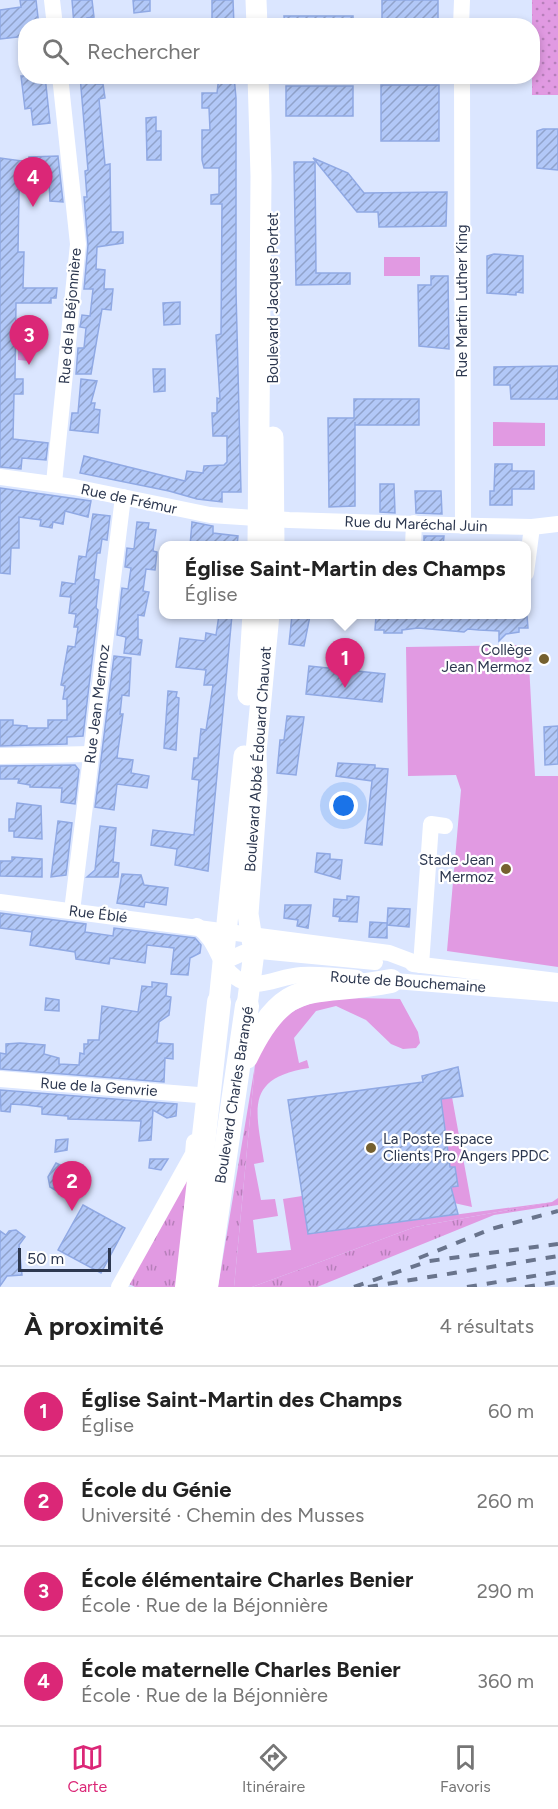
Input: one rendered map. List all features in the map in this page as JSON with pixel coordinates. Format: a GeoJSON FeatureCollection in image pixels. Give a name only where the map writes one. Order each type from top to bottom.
{"type":"FeatureCollection","features":[{"type":"Feature","properties":{"kind":"highway"},"geometry":{"type":"LineString","coordinates":[[236,1078],[268,1017],[292,998],[317,989],[366,986],[391,981]]}},
{"type":"Feature","properties":{"kind":"highway","name":"Boulevard Charles Barangé"},"geometry":{"type":"LineString","coordinates":[[206,1287],[236,1078],[252,992]]}},
{"type":"Feature","properties":{"kind":"highway","name":"Boulevard Charles Barangé"},"geometry":{"type":"LineString","coordinates":[[187,1287],[219,1002]]}},
{"type":"Feature","properties":{"kind":"main road"},"geometry":{"type":"LineString","coordinates":[[256,0],[257,18]]}},
{"type":"Feature","properties":{"kind":"main road"},"geometry":{"type":"LineString","coordinates":[[268,0],[269,18]]}},
{"type":"Feature","properties":{"kind":"main road","name":"Boulevard Jacques Portet"},"geometry":{"type":"LineString","coordinates":[[258,84],[266,519]]}},
{"type":"Feature","properties":{"kind":"main road","name":"Boulevard Jacques Portet"},"geometry":{"type":"LineString","coordinates":[[266,519],[270,84]]}},
{"type":"Feature","properties":{"kind":"main road"},"geometry":{"type":"LineString","coordinates":[[259,541],[266,519]]}},
{"type":"Feature","properties":{"kind":"main road"},"geometry":{"type":"LineString","coordinates":[[266,519],[273,541]]}},
{"type":"Feature","properties":{"kind":"main road","name":"Boulevard Abbé Édouard Chauvat"},"geometry":{"type":"LineString","coordinates":[[239,902],[241,796],[253,619]]}},
{"type":"Feature","properties":{"kind":"main road","name":"Boulevard Abbé Édouard Chauvat"},"geometry":{"type":"LineString","coordinates":[[239,902],[257,792],[256,752],[269,619]]}},
{"type":"Feature","properties":{"kind":"main road","name":"Boulevard Charles Barangé"},"geometry":{"type":"LineString","coordinates":[[219,1002],[226,930],[239,902]]}},
{"type":"Feature","properties":{"kind":"main road","name":"Boulevard Charles Barangé"},"geometry":{"type":"LineString","coordinates":[[239,902],[252,942],[252,992]]}},
{"type":"Feature","properties":{"kind":"street"},"geometry":{"type":"LineString","coordinates":[[52,0],[54,18]]}},
{"type":"Feature","properties":{"kind":"street"},"geometry":{"type":"LineString","coordinates":[[462,0],[462,18]]}},
{"type":"Feature","properties":{"kind":"street","name":"Rue de la Béjonnière"},"geometry":{"type":"LineString","coordinates":[[54,483],[78,244],[61,84]]}},
{"type":"Feature","properties":{"kind":"street","name":"Rue Martin Luther King"},"geometry":{"type":"LineString","coordinates":[[462,84],[463,525]]}},
{"type":"Feature","properties":{"kind":"street","name":"Rue de Frémur"},"geometry":{"type":"LineString","coordinates":[[0,477],[54,483],[192,513],[266,519]]}},
{"type":"Feature","properties":{"kind":"street","name":"Rue Jean Mermoz"},"geometry":{"type":"LineString","coordinates":[[72,911],[123,497]]}},
{"type":"Feature","properties":{"kind":"street","name":"Rue du Maréchal Juin"},"geometry":{"type":"LineString","coordinates":[[266,519],[532,527],[558,524]]}},
{"type":"Feature","properties":{"kind":"street"},"geometry":{"type":"LineString","coordinates":[[413,541],[414,523]]}},
{"type":"Feature","properties":{"kind":"street"},"geometry":{"type":"LineString","coordinates":[[530,541],[532,527]]}},
{"type":"Feature","properties":{"kind":"street"},"geometry":{"type":"LineString","coordinates":[[0,756],[91,754]]}},
{"type":"Feature","properties":{"kind":"street"},"geometry":{"type":"LineString","coordinates":[[422,965],[431,824],[444,826]]}},
{"type":"Feature","properties":{"kind":"street","name":"Rue Éblé"},"geometry":{"type":"LineString","coordinates":[[0,902],[226,930],[252,942]]}},
{"type":"Feature","properties":{"kind":"street"},"geometry":{"type":"LineString","coordinates":[[196,926],[214,942],[223,962],[233,976],[252,992]]}},
{"type":"Feature","properties":{"kind":"street","name":"Route de Bouchemaine"},"geometry":{"type":"LineString","coordinates":[[223,962],[252,942],[558,981]]}},
{"type":"Feature","properties":{"kind":"street","name":"Route de Bouchemaine"},"geometry":{"type":"LineString","coordinates":[[252,992],[298,975],[312,974],[558,994]]}},
{"type":"Feature","properties":{"kind":"street","name":"Boulevard Charles Barangé"},"geometry":{"type":"LineString","coordinates":[[119,1287],[193,1154],[204,1045],[219,1002]]}},
{"type":"Feature","properties":{"kind":"street","name":"Rue de la Genvrie"},"geometry":{"type":"LineString","coordinates":[[0,1079],[198,1095]]}},
{"type":"Feature","properties":{"kind":"green space"},"geometry":{"type":"Polygon","coordinates":[[[532,0],[558,0],[558,95],[532,95],[532,84],[540,84],[540,18],[532,18],[532,0]]]}},
{"type":"Feature","properties":{"kind":"green space"},"geometry":{"type":"Polygon","coordinates":[[[384,257],[420,257],[420,276],[384,276],[384,257]]]}},
{"type":"Feature","properties":{"kind":"green space"},"geometry":{"type":"Polygon","coordinates":[[[18,328],[29,328],[29,361],[18,360],[18,328]]]}},
{"type":"Feature","properties":{"kind":"green space"},"geometry":{"type":"Polygon","coordinates":[[[493,422],[545,423],[545,446],[493,446],[493,422]]]}},
{"type":"Feature","properties":{"kind":"green space","name":"Stade Jean Mermoz"},"geometry":{"type":"Polygon","coordinates":[[[528,645],[535,776],[558,776],[558,967],[447,951],[461,790],[456,775],[408,776],[406,647],[528,645]]]}},
{"type":"Feature","properties":{"kind":"green space"},"geometry":{"type":"Polygon","coordinates":[[[352,998],[400,999],[418,1032],[420,1043],[416,1048],[403,1049],[391,1044],[366,1020],[336,1006],[316,1011],[294,1038],[299,1063],[307,1060],[309,1068],[288,1073],[273,1080],[264,1088],[259,1099],[258,1112],[264,1162],[254,1164],[261,1200],[275,1199],[278,1216],[253,1220],[257,1253],[291,1250],[283,1199],[302,1196],[308,1234],[553,1202],[415,1227],[252,1287],[234,1287],[255,1065],[266,1040],[279,1022],[295,1010],[312,1003],[352,998]]]}},
{"type":"Feature","properties":{"kind":"green space"},"geometry":{"type":"Polygon","coordinates":[[[255,1065],[234,1287],[218,1287],[255,1065]]]}},
{"type":"Feature","properties":{"kind":"green space"},"geometry":{"type":"Polygon","coordinates":[[[452,1097],[472,1207],[454,1203],[451,1186],[458,1186],[450,1167],[441,1099],[452,1097]]]}},
{"type":"Feature","properties":{"kind":"green space"},"geometry":{"type":"Polygon","coordinates":[[[187,1179],[191,1181],[177,1287],[135,1287],[129,1284],[187,1179]]]}},
{"type":"Feature","properties":{"kind":"green space"},"geometry":{"type":"Polygon","coordinates":[[[558,1198],[558,1205],[494,1215],[317,1287],[252,1287],[415,1227],[552,1202],[558,1198]]]}},
{"type":"Feature","properties":{"kind":"building"},"geometry":{"type":"Polygon","coordinates":[[[20,0],[36,0],[38,18],[18,18],[18,37],[0,39],[0,10],[21,7],[20,0]]]}},
{"type":"Feature","properties":{"kind":"building"},"geometry":{"type":"Polygon","coordinates":[[[72,0],[92,0],[94,17],[73,18],[72,0]]]}},
{"type":"Feature","properties":{"kind":"building"},"geometry":{"type":"Polygon","coordinates":[[[133,0],[150,0],[150,11],[134,13],[133,0]]]}},
{"type":"Feature","properties":{"kind":"building"},"geometry":{"type":"Polygon","coordinates":[[[212,0],[233,0],[234,18],[212,18],[212,0]]]}},
{"type":"Feature","properties":{"kind":"building"},"geometry":{"type":"Polygon","coordinates":[[[382,0],[438,0],[438,18],[382,18],[382,0]]]}},
{"type":"Feature","properties":{"kind":"building"},"geometry":{"type":"Polygon","coordinates":[[[284,16],[353,16],[353,18],[284,18],[284,16]]]}},
{"type":"Feature","properties":{"kind":"building"},"geometry":{"type":"Polygon","coordinates":[[[22,84],[46,84],[50,123],[33,125],[31,108],[25,109],[22,84]]]}},
{"type":"Feature","properties":{"kind":"building"},"geometry":{"type":"Polygon","coordinates":[[[81,84],[103,84],[105,98],[99,99],[105,165],[110,164],[111,232],[123,232],[123,243],[97,247],[96,269],[105,270],[104,289],[113,289],[111,310],[102,309],[91,374],[76,374],[78,348],[84,348],[86,328],[80,327],[82,315],[90,316],[93,289],[84,289],[88,245],[84,197],[87,197],[85,171],[88,170],[81,84]]]}},
{"type":"Feature","properties":{"kind":"building"},"geometry":{"type":"Polygon","coordinates":[[[218,84],[235,84],[236,291],[241,492],[222,492],[222,502],[197,499],[80,473],[84,456],[185,481],[187,471],[203,473],[204,466],[224,465],[227,462],[227,436],[213,436],[212,413],[217,413],[217,398],[220,399],[216,335],[221,334],[222,204],[211,204],[211,195],[219,194],[219,168],[204,168],[202,160],[202,130],[210,130],[209,108],[202,108],[202,93],[217,93],[218,84]]]}},
{"type":"Feature","properties":{"kind":"building"},"geometry":{"type":"Polygon","coordinates":[[[381,85],[439,85],[439,141],[381,141],[381,85]]]}},
{"type":"Feature","properties":{"kind":"building"},"geometry":{"type":"Polygon","coordinates":[[[286,86],[353,86],[353,116],[286,116],[286,86]]]}},
{"type":"Feature","properties":{"kind":"building"},"geometry":{"type":"Polygon","coordinates":[[[156,117],[156,131],[161,131],[161,160],[147,160],[146,118],[156,117]]]}},
{"type":"Feature","properties":{"kind":"building"},"geometry":{"type":"Polygon","coordinates":[[[558,129],[558,170],[537,168],[537,131],[558,129]]]}},
{"type":"Feature","properties":{"kind":"building"},"geometry":{"type":"Polygon","coordinates":[[[58,156],[63,202],[50,201],[49,181],[45,181],[45,178],[20,178],[19,193],[18,252],[24,252],[23,288],[57,288],[56,298],[51,298],[51,303],[16,303],[15,379],[23,379],[23,394],[14,394],[13,439],[48,443],[46,460],[22,458],[21,469],[0,467],[0,158],[29,162],[29,157],[58,156]]]}},
{"type":"Feature","properties":{"kind":"building"},"geometry":{"type":"Polygon","coordinates":[[[313,158],[348,173],[364,193],[447,192],[446,226],[379,227],[378,212],[357,212],[313,158]]]}},
{"type":"Feature","properties":{"kind":"building"},"geometry":{"type":"Polygon","coordinates":[[[294,162],[315,162],[316,273],[350,273],[350,284],[296,285],[294,162]]]}},
{"type":"Feature","properties":{"kind":"building"},"geometry":{"type":"Polygon","coordinates":[[[494,254],[523,256],[523,293],[516,292],[516,295],[487,293],[487,256],[494,254]]]}},
{"type":"Feature","properties":{"kind":"building"},"geometry":{"type":"Polygon","coordinates":[[[431,276],[448,276],[449,349],[419,346],[418,285],[431,285],[431,276]]]}},
{"type":"Feature","properties":{"kind":"building"},"geometry":{"type":"Polygon","coordinates":[[[180,302],[180,324],[164,325],[163,303],[180,302]]]}},
{"type":"Feature","properties":{"kind":"building"},"geometry":{"type":"Polygon","coordinates":[[[558,366],[558,399],[511,399],[510,385],[494,385],[494,367],[558,366]]]}},
{"type":"Feature","properties":{"kind":"building"},"geometry":{"type":"Polygon","coordinates":[[[153,369],[165,369],[165,391],[154,392],[153,369]]]}},
{"type":"Feature","properties":{"kind":"building"},"geometry":{"type":"Polygon","coordinates":[[[81,379],[97,381],[91,403],[95,403],[94,409],[100,410],[98,433],[70,430],[72,413],[78,413],[81,379]]]}},
{"type":"Feature","properties":{"kind":"building"},"geometry":{"type":"Polygon","coordinates":[[[354,399],[419,399],[419,425],[355,425],[355,506],[329,507],[328,418],[354,418],[354,399]]]}},
{"type":"Feature","properties":{"kind":"building"},"geometry":{"type":"Polygon","coordinates":[[[495,464],[512,464],[512,471],[534,471],[534,489],[512,489],[512,505],[490,505],[490,491],[494,491],[495,464]]]}},
{"type":"Feature","properties":{"kind":"building"},"geometry":{"type":"Polygon","coordinates":[[[380,484],[394,484],[395,513],[380,512],[380,484]]]}},
{"type":"Feature","properties":{"kind":"building"},"geometry":{"type":"Polygon","coordinates":[[[0,488],[91,501],[88,517],[65,511],[63,524],[53,522],[52,528],[40,526],[41,520],[19,517],[19,548],[11,548],[10,574],[0,573],[0,488]]]}},
{"type":"Feature","properties":{"kind":"building"},"geometry":{"type":"Polygon","coordinates":[[[415,491],[441,491],[442,514],[416,513],[415,491]]]}},
{"type":"Feature","properties":{"kind":"building"},"geometry":{"type":"Polygon","coordinates":[[[93,514],[110,516],[107,540],[102,539],[100,553],[97,553],[94,579],[99,580],[96,608],[98,610],[83,736],[67,737],[67,744],[0,746],[0,720],[13,720],[13,725],[27,726],[27,728],[48,728],[48,720],[67,720],[67,699],[63,699],[65,686],[61,685],[68,646],[75,647],[78,627],[74,627],[76,614],[69,613],[71,597],[60,596],[62,582],[75,584],[79,556],[86,557],[93,514]]]}},
{"type":"Feature","properties":{"kind":"building"},"geometry":{"type":"Polygon","coordinates":[[[137,522],[149,523],[148,529],[156,530],[153,551],[157,552],[155,570],[146,569],[143,591],[149,592],[144,616],[138,615],[138,639],[142,640],[140,655],[124,653],[126,637],[117,635],[122,588],[128,589],[131,568],[125,567],[127,548],[134,549],[137,522]]]}},
{"type":"Feature","properties":{"kind":"building"},"geometry":{"type":"Polygon","coordinates":[[[192,522],[213,526],[213,533],[238,536],[238,541],[190,541],[192,522]]]}},
{"type":"Feature","properties":{"kind":"building"},"geometry":{"type":"Polygon","coordinates":[[[424,536],[444,536],[444,541],[424,541],[424,536]]]}},
{"type":"Feature","properties":{"kind":"building"},"geometry":{"type":"Polygon","coordinates":[[[218,619],[232,619],[208,871],[175,865],[177,849],[151,845],[153,830],[194,835],[199,780],[192,779],[194,758],[198,758],[201,729],[206,730],[213,685],[204,685],[206,670],[176,667],[180,638],[205,641],[206,633],[216,635],[218,619]]]}},
{"type":"Feature","properties":{"kind":"building"},"geometry":{"type":"Polygon","coordinates":[[[292,619],[309,619],[304,646],[289,644],[292,619]]]}},
{"type":"Feature","properties":{"kind":"building"},"geometry":{"type":"Polygon","coordinates":[[[376,619],[527,619],[528,628],[519,628],[519,632],[506,634],[499,641],[499,631],[468,629],[464,632],[418,628],[402,630],[402,633],[384,633],[384,630],[375,630],[376,619]]]}},
{"type":"Feature","properties":{"kind":"building"},"geometry":{"type":"Polygon","coordinates":[[[114,656],[131,658],[129,696],[122,695],[120,714],[123,714],[117,758],[133,760],[131,773],[149,776],[147,788],[117,784],[114,810],[95,807],[114,656]]]}},
{"type":"Feature","properties":{"kind":"building"},"geometry":{"type":"Polygon","coordinates":[[[309,666],[385,674],[382,702],[306,694],[309,666]]]}},
{"type":"Feature","properties":{"kind":"building"},"geometry":{"type":"Polygon","coordinates":[[[168,691],[177,692],[176,697],[179,698],[176,750],[164,748],[168,691]]]}},
{"type":"Feature","properties":{"kind":"building"},"geometry":{"type":"Polygon","coordinates":[[[287,716],[304,717],[296,775],[277,773],[280,740],[284,740],[287,716]]]}},
{"type":"Feature","properties":{"kind":"building"},"geometry":{"type":"Polygon","coordinates":[[[558,726],[558,764],[545,765],[544,727],[558,726]]]}},
{"type":"Feature","properties":{"kind":"building"},"geometry":{"type":"Polygon","coordinates":[[[338,763],[375,765],[375,768],[388,769],[382,845],[365,843],[372,781],[336,776],[338,763]]]}},
{"type":"Feature","properties":{"kind":"building"},"geometry":{"type":"Polygon","coordinates":[[[75,765],[79,770],[75,804],[61,802],[62,788],[30,787],[30,785],[18,783],[19,779],[0,779],[0,766],[75,765]]]}},
{"type":"Feature","properties":{"kind":"building"},"geometry":{"type":"Polygon","coordinates":[[[17,803],[41,806],[42,839],[14,837],[14,831],[9,831],[9,819],[15,819],[17,803]]]}},
{"type":"Feature","properties":{"kind":"building"},"geometry":{"type":"Polygon","coordinates":[[[58,821],[72,823],[66,875],[51,877],[58,821]]]}},
{"type":"Feature","properties":{"kind":"building"},"geometry":{"type":"Polygon","coordinates":[[[100,826],[116,828],[113,862],[119,863],[118,877],[87,877],[95,870],[100,826]]]}},
{"type":"Feature","properties":{"kind":"building"},"geometry":{"type":"Polygon","coordinates":[[[317,853],[330,854],[330,859],[342,860],[340,879],[315,872],[317,853]]]}},
{"type":"Feature","properties":{"kind":"building"},"geometry":{"type":"Polygon","coordinates":[[[12,857],[42,859],[42,877],[0,876],[0,861],[12,861],[12,857]]]}},
{"type":"Feature","properties":{"kind":"building"},"geometry":{"type":"Polygon","coordinates":[[[122,874],[141,875],[144,885],[168,888],[166,905],[145,902],[144,907],[117,903],[122,874]]]}},
{"type":"Feature","properties":{"kind":"building"},"geometry":{"type":"Polygon","coordinates":[[[347,896],[359,897],[357,922],[339,921],[340,917],[333,916],[334,899],[347,900],[347,896]]]}},
{"type":"Feature","properties":{"kind":"building"},"geometry":{"type":"Polygon","coordinates":[[[285,905],[311,905],[308,928],[297,926],[298,920],[284,918],[285,905]]]}},
{"type":"Feature","properties":{"kind":"building"},"geometry":{"type":"Polygon","coordinates":[[[388,908],[410,909],[409,927],[387,925],[388,908]]]}},
{"type":"Feature","properties":{"kind":"building"},"geometry":{"type":"Polygon","coordinates":[[[0,913],[86,924],[85,932],[113,936],[114,928],[195,938],[201,945],[200,953],[190,958],[188,975],[171,974],[174,948],[147,945],[145,963],[110,958],[109,964],[76,959],[75,952],[30,945],[32,932],[0,928],[0,913]]]}},
{"type":"Feature","properties":{"kind":"building"},"geometry":{"type":"Polygon","coordinates":[[[370,922],[387,923],[387,938],[369,937],[370,922]]]}},
{"type":"Feature","properties":{"kind":"building"},"geometry":{"type":"Polygon","coordinates":[[[152,982],[167,984],[166,996],[171,997],[169,1015],[159,1022],[157,1043],[173,1044],[173,1059],[165,1058],[164,1082],[0,1069],[0,1053],[6,1054],[6,1044],[20,1043],[45,1045],[44,1054],[59,1058],[59,1064],[79,1065],[80,1053],[84,1054],[84,1044],[88,1044],[88,1040],[99,1040],[102,1006],[138,1012],[142,986],[152,987],[152,982]]]}},
{"type":"Feature","properties":{"kind":"building"},"geometry":{"type":"Polygon","coordinates":[[[46,998],[59,1000],[59,1011],[45,1010],[46,998]]]}},
{"type":"Feature","properties":{"kind":"building","name":"La Poste Espace Clients Pro Angers PPDC"},"geometry":{"type":"Polygon","coordinates":[[[458,1067],[463,1096],[441,1099],[450,1167],[455,1167],[458,1186],[451,1187],[458,1214],[308,1234],[288,1100],[423,1082],[422,1076],[458,1067]]]}},
{"type":"Feature","properties":{"kind":"building"},"geometry":{"type":"Polygon","coordinates":[[[0,1090],[177,1104],[176,1116],[167,1118],[153,1110],[151,1140],[139,1141],[141,1121],[68,1119],[68,1116],[42,1114],[42,1107],[26,1105],[11,1104],[10,1112],[1,1111],[0,1090]]]}},
{"type":"Feature","properties":{"kind":"building"},"geometry":{"type":"Polygon","coordinates":[[[68,1139],[67,1150],[55,1152],[56,1140],[68,1139]]]}},
{"type":"Feature","properties":{"kind":"building"},"geometry":{"type":"Polygon","coordinates":[[[150,1159],[168,1159],[161,1170],[149,1168],[150,1159]]]}},
{"type":"Feature","properties":{"kind":"building"},"geometry":{"type":"Polygon","coordinates":[[[56,1163],[81,1175],[75,1186],[81,1189],[74,1201],[50,1187],[48,1177],[56,1163]]]}},
{"type":"Feature","properties":{"kind":"building"},"geometry":{"type":"Polygon","coordinates":[[[83,1205],[125,1228],[101,1273],[58,1250],[83,1205]]]}},
{"type":"Feature","properties":{"kind":"building"},"geometry":{"type":"Polygon","coordinates":[[[16,1230],[25,1237],[19,1245],[22,1275],[7,1276],[0,1286],[0,1231],[6,1235],[9,1231],[16,1230]]]}},
{"type":"Feature","properties":{"kind":"railway"},"geometry":{"type":"LineString","coordinates":[[419,1258],[491,1229],[558,1211]]}},
{"type":"Feature","properties":{"kind":"railway"},"geometry":{"type":"LineString","coordinates":[[354,1287],[429,1261],[558,1244]]}},
{"type":"Feature","properties":{"kind":"railway"},"geometry":{"type":"LineString","coordinates":[[368,1287],[558,1256]]}},
{"type":"Feature","properties":{"kind":"railway"},"geometry":{"type":"LineString","coordinates":[[467,1287],[558,1272]]}},
{"type":"Feature","properties":{"kind":"railway"},"geometry":{"type":"LineString","coordinates":[[525,1287],[558,1282]]}},
{"type":"Feature","properties":{"kind":"place","name":"École maternelle Charles Benier"},"geometry":{"type":"Point","coordinates":[33,207]}},
{"type":"Feature","properties":{"kind":"place","name":"École élémentaire Charles Benier"},"geometry":{"type":"Point","coordinates":[29,365]}},
{"type":"Feature","properties":{"kind":"place","name":"Collège Jean Mermoz"},"geometry":{"type":"Point","coordinates":[544,659]}},
{"type":"Feature","properties":{"kind":"place","name":"Église Saint-Martin des Champs"},"geometry":{"type":"Point","coordinates":[345,688]}},
{"type":"Feature","properties":{"kind":"place","name":"Stade Jean Mermoz"},"geometry":{"type":"Point","coordinates":[506,869]}},
{"type":"Feature","properties":{"kind":"place","name":"La Poste Espace Clients Pro Angers PPDC"},"geometry":{"type":"Point","coordinates":[371,1148]}},
{"type":"Feature","properties":{"kind":"place","name":"École du Génie"},"geometry":{"type":"Point","coordinates":[72,1211]}}]}
